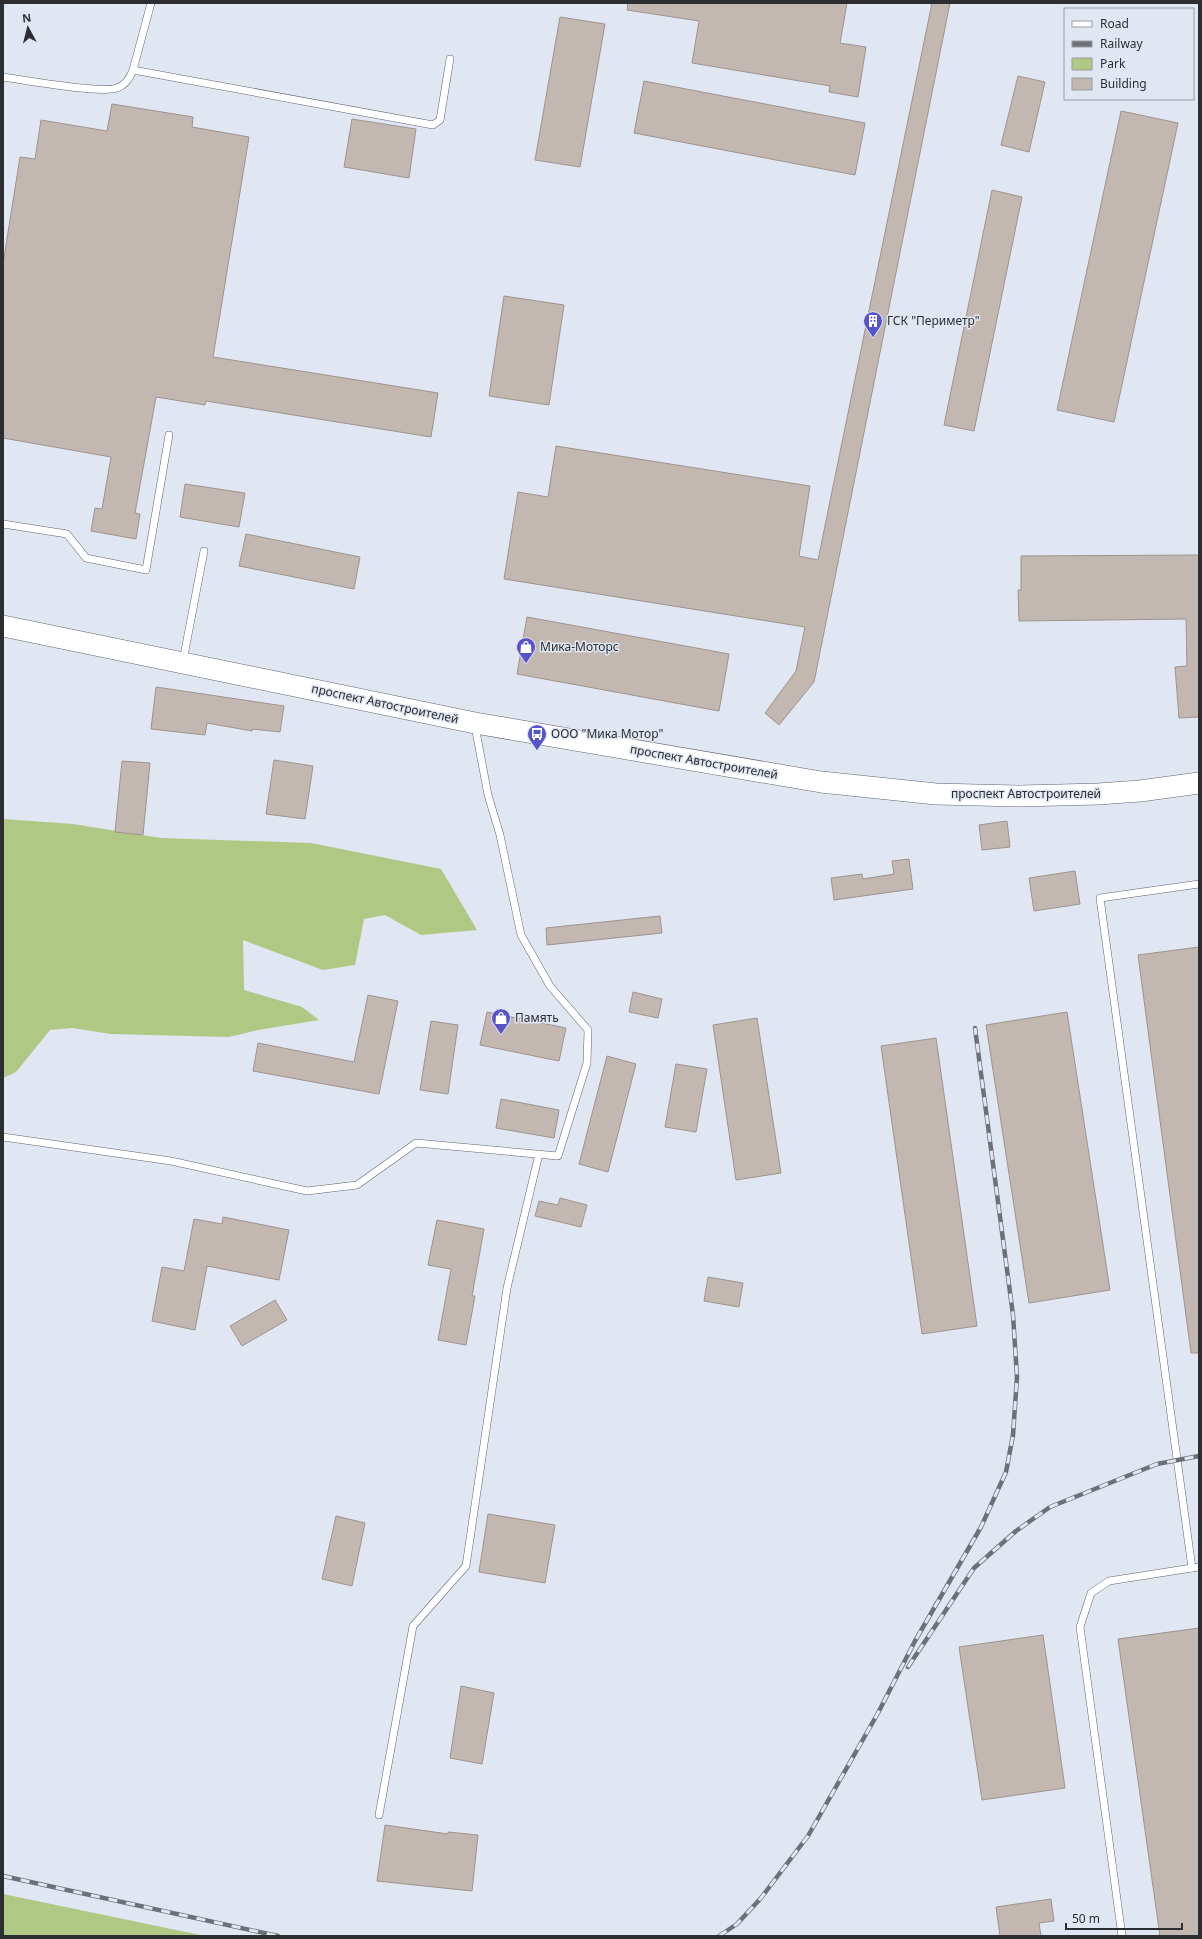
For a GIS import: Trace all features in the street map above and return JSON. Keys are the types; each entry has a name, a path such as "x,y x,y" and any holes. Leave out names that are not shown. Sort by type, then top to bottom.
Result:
{"main road":[{"name":"проспект Автостроителей","path":"3,626 475,723 821,782 936,794 1098,794 1140,791 1199,783"}],"lane":[{"path":"3,77 100,89 118,88 129,80 134,70 150,3"},
{"path":"134,70 433,125 440,120 450,59"},
{"path":"3,524 67,534 86,558 146,570 169,435"},
{"path":"182,663 204,552"},
{"path":"3,1138 171,1161 307,1192 357,1185 416,1143 558,1156 587,1063 588,1030 550,986 521,935 500,835 488,795 475,723"},
{"path":"1122,1936 1080,1626 1091,1593 1109,1581 1196,1568 1100,898 1199,884"},
{"path":"379,1815 413,1626 466,1566 507,1288 539,1154"}],"green space":[{"path":"3,819 73,824 161,838 311,843 441,869 477,930 421,935 385,915 364,919 355,965 323,970 243,940 244,990 302,1007 319,1020 258,1030 229,1037 111,1034 72,1028 50,1030 16,1072 3,1078"},
{"path":"3,1894 205,1936 3,1936"}],"building":[{"path":"628,3 847,3 840,43 866,47 858,97 829,92 830,86 692,63 699,21 627,10"},
{"path":"932,3 950,3 814,682 779,725 765,713 796,671 805,627 504,579 518,492 548,497 556,446 810,486 799,556 818,560"},
{"path":"560,17 605,24 580,167 535,160"},
{"path":"1018,76 1045,82 1029,152 1001,145"},
{"path":"644,81 865,123 855,175 634,133"},
{"path":"112,104 193,117 192,127 249,137 213,357 438,393 431,437 206,401 205,405 156,397 135,513 140,514 136,539 91,531 95,508 102,509 111,457 3,438 3,264 20,157 35,159 41,120 107,131"},
{"path":"1121,111 1178,123 1114,422 1057,410"},
{"path":"352,119 416,129 409,178 344,167"},
{"path":"992,190 1022,197 974,431 944,425"},
{"path":"504,296 564,305 549,405 489,396"},
{"path":"185,484 245,493 239,527 180,517"},
{"path":"246,534 360,557 354,589 239,566"},
{"path":"1199,555 1199,717 1179,718 1175,667 1187,666 1186,619 1019,621 1018,590 1021,590 1021,556"},
{"path":"527,617 729,654 719,711 517,674"},
{"path":"156,687 284,706 280,732 252,729 252,731 207,723 205,735 151,729"},
{"path":"274,760 313,766 305,819 266,814"},
{"path":"122,761 150,763 143,835 115,832"},
{"path":"1007,821 1010,847 982,850 979,825"},
{"path":"909,859 913,889 834,900 831,878 862,874 863,879 894,874 892,861"},
{"path":"1075,871 1080,904 1034,911 1029,878"},
{"path":"660,916 662,933 547,945 546,928"},
{"path":"1199,947 1199,1353 1191,1353 1138,955"},
{"path":"633,992 662,999 658,1018 629,1012"},
{"path":"368,995 398,1001 379,1094 253,1071 258,1043 354,1062"},
{"path":"487,1012 566,1028 559,1061 480,1045"},
{"path":"1067,1012 1110,1290 1029,1303 986,1025"},
{"path":"757,1018 781,1173 736,1180 713,1025"},
{"path":"431,1021 458,1025 448,1094 420,1090"},
{"path":"936,1038 977,1326 922,1334 881,1046"},
{"path":"607,1056 636,1064 608,1172 579,1164"},
{"path":"676,1064 707,1069 696,1132 665,1127"},
{"path":"501,1099 559,1110 554,1138 496,1128"},
{"path":"560,1198 587,1205 581,1227 535,1216 539,1201 558,1205"},
{"path":"223,1217 289,1230 279,1280 207,1266 195,1330 152,1321 162,1267 184,1271 194,1219 222,1224"},
{"path":"437,1220 484,1229 472,1296 475,1296 466,1345 438,1340 451,1269 428,1265"},
{"path":"708,1277 743,1283 739,1307 704,1301"},
{"path":"275,1300 287,1320 242,1346 230,1326"},
{"path":"488,1514 555,1525 545,1583 479,1572"},
{"path":"336,1516 365,1523 352,1586 322,1579"},
{"path":"1199,1628 1199,1936 1160,1936 1118,1639"},
{"path":"1043,1635 1065,1788 982,1800 959,1647"},
{"path":"461,1686 494,1693 482,1764 450,1758"},
{"path":"385,1825 448,1834 448,1832 478,1835 472,1891 377,1881"},
{"path":"1051,1899 1054,1921 1039,1923 1041,1936 1000,1936 996,1907"}],"railway":[{"path":"719,1936 737,1924 761,1898 808,1836 878,1713 915,1641 981,1527 1006,1472 1013,1435 1017,1377 1013,1315 975,1028"},
{"path":"908,1667 974,1568 1016,1531 1050,1507 1157,1464 1199,1456"},
{"path":"3,1876 278,1936"}],"place":[{"name":"ГСК \"Периметр\"","path":"873,338"},
{"name":"Мика-Моторс","path":"526,664"},
{"name":"ООО \"Мика Мотор\"","path":"537,751"},
{"name":"Память","path":"501,1035"}]}
